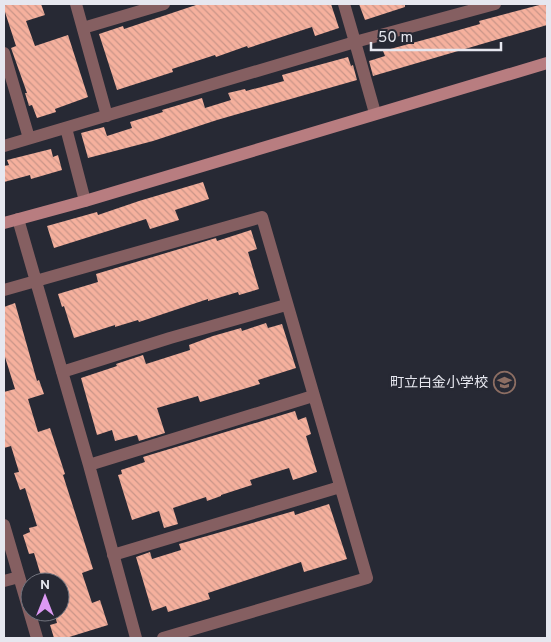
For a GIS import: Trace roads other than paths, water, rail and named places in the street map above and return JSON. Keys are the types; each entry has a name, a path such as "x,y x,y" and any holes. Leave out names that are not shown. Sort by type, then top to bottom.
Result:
{"street":[{"path":"76,4 108,116"},
{"path":"83,28 164,4"},
{"path":"344,4 375,113"},
{"path":"4,146 355,42 495,4"},
{"path":"4,53 29,138"},
{"path":"4,223 85,201 547,63"},
{"path":"66,128 85,201"},
{"path":"4,290 262,217 286,305 367,578 163,638"},
{"path":"18,219 136,638"},
{"path":"62,372 286,305"},
{"path":"88,465 313,396"},
{"path":"113,555 340,487"},
{"path":"4,525 37,638"},
{"path":"4,581 18,577"}],"place":[{"name":"町立白金小学校","path":"504,383"}]}
